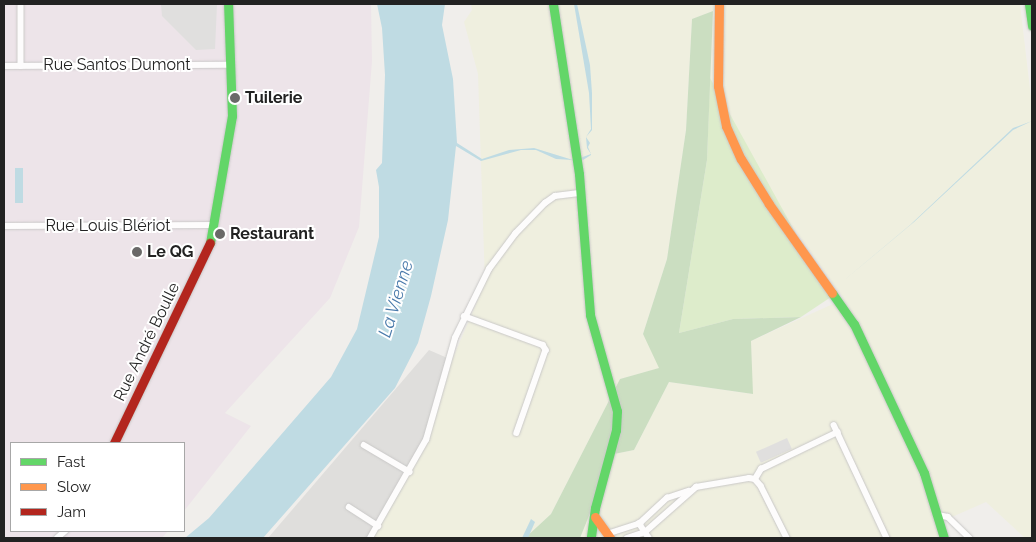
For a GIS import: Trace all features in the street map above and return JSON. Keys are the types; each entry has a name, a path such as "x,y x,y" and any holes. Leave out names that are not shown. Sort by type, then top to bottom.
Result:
{"main road":[{"name":"Rue André Boulle","path":"114,442 210,246 212,225 231,128 228,4"},
{"path":"553,4 581,193 590,315 617,411 614,441 594,513 592,537 607,534 594,513"},
{"path":"719,4 718,86 723,115 740,159 854,324 924,473 944,538"},
{"path":"1029,4 1032,26"}],"street":[{"path":"21,4 21,66"},
{"name":"Rue Santos Dumont","path":"4,66 229,65"},
{"path":"370,538 410,472 431,428 448,358 464,316 503,250 544,203 555,196 581,193"},
{"name":"Rue Louis Blériot","path":"4,226 212,225"},
{"path":"464,316 543,345 546,350 517,433"},
{"path":"834,425 887,538"},
{"path":"755,479 761,469 838,432"},
{"path":"364,445 410,472"},
{"path":"607,534 639,523 667,498 736,479 755,479"},
{"path":"755,479 787,538"},
{"path":"627,538 645,532 688,491"},
{"path":"349,506 378,526"},
{"path":"938,515 948,517 970,538"},
{"path":"639,523 648,538"}],"shaded area":[{"path":"4,4 371,4 372,61 359,227 330,298 225,413 251,426 185,510 185,442 10,442 10,532 167,532 162,538 4,538"},
{"path":"161,4 217,4 215,49 196,50 162,16"},
{"path":"429,350 452,360 429,440 369,538 268,538"},
{"path":"787,438 792,449 761,463 756,452"}],"green space":[{"path":"471,4 1020,4 1032,106 1032,538 1025,538 986,502 936,524 939,538 580,538 614,454 634,450 669,382 752,394 751,341 844,299 767,190 710,78 713,11 692,19 686,130 667,259 643,334 660,368 620,379 551,514 525,538 369,538 429,440 452,360 485,283 478,74 464,22 472,10"},
{"path":"713,11 707,160 679,333 733,319 801,317 751,341 753,394 669,382 634,450 614,454 580,538 525,538 551,514 620,379 659,368 643,334 667,259 686,130 692,19"},
{"path":"710,78 831,297 801,317 733,319 679,333 707,160"}],"water":[{"name":"La Vienne","path":"377,4 445,4 442,25 453,79 457,143 482,159 509,150 534,148 573,160 556,159 536,150 521,150 481,161 456,146 448,220 431,296 418,343 395,388 263,538 185,538 209,518 331,377 357,329 379,237 379,187 376,170 382,163 385,75 382,28"},
{"path":"574,4 577,4 590,65 592,130 586,137 591,129 589,93"},
{"path":"1032,121 1013,130 914,222 836,287 910,225 1013,128"},
{"path":"586,137 590,143 588,147 591,154 587,148"},
{"path":"591,154 583,160 580,158"},
{"path":"15,168 23,168 23,203 15,203"},
{"path":"531,519 535,522 528,538 522,538"}],"traffic: fast":[{"path":"210,243 232,116 228,4"},
{"path":"553,4 579,174 590,315 617,411 616,430 595,508 591,538"},
{"path":"1029,4 1032,26"},
{"path":"832,293 854,324 924,473 944,538"}],"traffic: slow":[{"path":"719,4 718,86 726,126 741,159 769,204 832,293"},
{"path":"595,517 610,538"}],"traffic: jam":[{"path":"114,442 210,243"}],"place":[{"name":"Tuilerie","path":"235,98"},
{"name":"Restaurant","path":"220,234"},
{"name":"Le QG","path":"137,252"}]}
